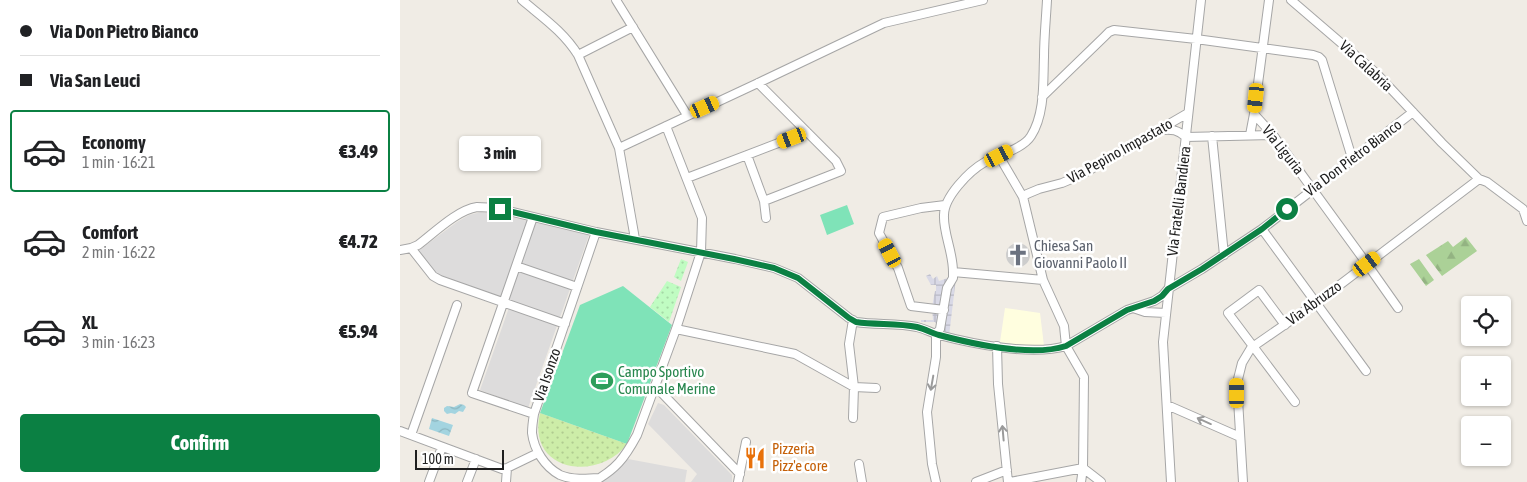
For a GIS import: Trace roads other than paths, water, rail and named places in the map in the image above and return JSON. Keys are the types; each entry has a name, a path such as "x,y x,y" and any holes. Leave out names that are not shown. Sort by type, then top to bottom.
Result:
{"street":[{"path":"522,0 562,34 571,43 578,55 618,148 635,239"},
{"path":"616,0 687,115"},
{"path":"618,148 884,23 983,0"},
{"path":"936,482 932,464 927,412 936,357 936,334 940,329 947,288 953,272 952,256 945,226 945,205 972,172 985,162 1028,140 1035,128 1042,97 1047,0"},
{"name":"Via Fratelli Bandiera","path":"1171,482 1163,342 1201,0"},
{"path":"1250,135 1269,0"},
{"name":"Via Calabria","path":"1291,0 1376,73 1478,179 1487,182 1523,209 1527,220"},
{"path":"578,55 632,28"},
{"path":"1042,97 1104,37 1114,30 1313,55 1322,60 1352,158"},
{"path":"758,83 836,161 841,171 764,201"},
{"name":"Via Don Pietro Bianco","path":"1066,346 1127,310 1154,301 1168,289 1262,229 1413,112"},
{"name":"Via Pepino Impastato","path":"1023,197 1038,189 1062,184 1081,175 1188,113"},
{"name":"Via Liguria","path":"1254,114 1273,135 1398,308"},
{"path":"400,432 502,469 538,453 545,463 559,474 574,478 601,479 619,464 637,435 656,387 701,252 702,218 666,126"},
{"path":"1160,130 1180,131 1186,137 1273,135"},
{"path":"687,178 807,132"},
{"path":"1212,136 1224,254"},
{"path":"746,155 764,201 766,218"},
{"path":"999,156 1023,197 1043,280 1064,326 1066,346 1084,377 1083,469 1081,482"},
{"name":"Via Abruzzo","path":"1253,347 1367,264 1478,179"},
{"path":"944,310 911,306 898,268 879,233 883,217 921,208 945,205"},
{"path":"400,250 411,248 465,211 486,207 500,209 596,232 701,252 785,272 798,278 853,320 868,324 919,327 959,340 996,346 1035,350 1066,346"},
{"path":"533,217 472,393 534,414"},
{"path":"1262,229 1366,371"},
{"name":"Via Isonzo","path":"538,453 532,432 534,414 596,232"},
{"path":"411,248 432,276 440,280 565,324"},
{"path":"516,266 577,287"},
{"path":"953,272 1043,280"},
{"path":"1285,324 1259,290 1228,313 1295,402"},
{"path":"411,436 457,305"},
{"path":"1133,308 1145,312 1166,313"},
{"path":"853,320 849,344 854,387 853,418"},
{"path":"676,329 795,354 854,387 876,388"},
{"path":"996,346 998,384 1009,482 1083,469 1101,482"},
{"path":"1243,482 1237,383 1242,363 1253,347"},
{"path":"656,387 739,478"},
{"path":"1167,405 1240,437"},
{"path":"739,478 746,442"},
{"path":"430,482 442,447"},
{"path":"467,482 476,459"},
{"path":"859,464 862,482"},
{"path":"506,482 507,468"},
{"path":"976,482 1007,470"}],"water":[{"path":"460,404 466,407 463,412 447,414 444,411 444,408 447,406 454,407"},
{"path":"432,418 453,425 449,436 429,429"}],"place":[{"name":"Chiesa San Giovanni Paolo II","path":"1018,255"},
{"name":"Campo Sportivo Comunale Merine","path":"602,381"},
{"name":"Pizzeria Pizz'e core","path":"755,458"}]}
